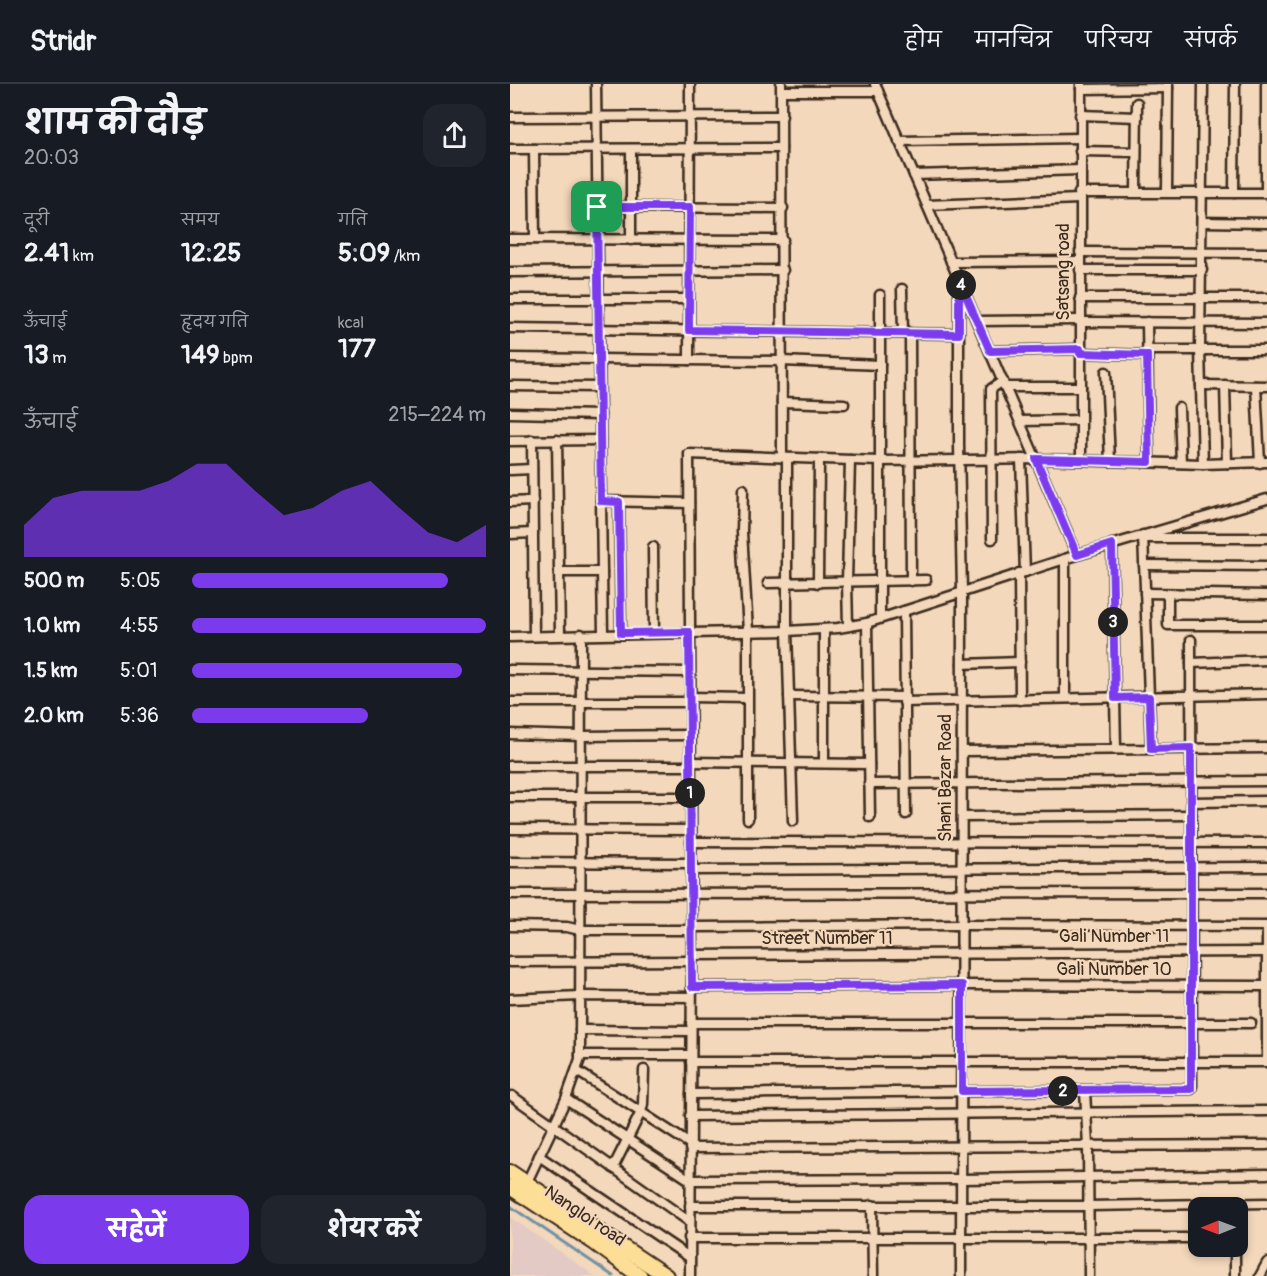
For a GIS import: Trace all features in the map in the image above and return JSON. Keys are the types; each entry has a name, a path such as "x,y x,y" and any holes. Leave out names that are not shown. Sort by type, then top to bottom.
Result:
{"main road":[{"path":"510,1172 666,1276"},
{"name":"Nangloi road","path":"510,1187 595,1243 640,1276"}],"street":[{"path":"596,84 603,634"},
{"path":"689,360 690,84"},
{"path":"1203,84 1200,349 1203,464"},
{"path":"1234,193 1235,84"},
{"path":"927,205 1136,192 1266,193 1266,84"},
{"path":"1081,86 1168,86 1167,192"},
{"name":"Satsang road","path":"1081,86 1079,196 1081,460"},
{"path":"793,821 782,402 782,88 877,87 1077,555"},
{"path":"1136,192 1137,103"},
{"path":"1080,115 1137,117"},
{"path":"510,117 782,116"},
{"path":"899,141 1080,138"},
{"path":"510,149 781,148"},
{"path":"534,149 535,239"},
{"path":"631,149 631,240"},
{"path":"1080,151 1136,152"},
{"path":"914,175 1080,170"},
{"path":"597,207 783,208"},
{"path":"1202,222 1267,223"},
{"path":"510,239 783,240"},
{"path":"951,262 1080,261 1202,253 1267,254"},
{"path":"1080,261 1202,270"},
{"path":"510,272 783,270"},
{"name":"Shani Bazar Road","path":"959,280 962,592 961,1276"},
{"path":"902,289 911,461 911,581"},
{"path":"879,295 880,618"},
{"path":"1080,298 1267,298"},
{"path":"510,299 690,299"},
{"path":"977,321 1267,323"},
{"path":"1147,322 1149,462"},
{"path":"510,328 959,334"},
{"path":"990,351 1267,350"},
{"path":"510,358 880,365"},
{"path":"1106,372 1110,461"},
{"path":"992,539 991,389 1004,384 1081,387"},
{"path":"1201,385 1267,386"},
{"path":"1226,385 1227,463"},
{"path":"510,386 599,387"},
{"path":"690,1276 692,929 689,454 879,461 1036,459 1203,464 1263,463 1256,386"},
{"path":"782,402 844,404"},
{"path":"1179,408 1181,463"},
{"path":"510,413 600,415"},
{"path":"1020,421 1081,420"},
{"path":"532,440 534,636"},
{"path":"558,440 560,635"},
{"path":"510,441 600,440"},
{"path":"818,583 819,459"},
{"path":"1020,699 1021,459"},
{"path":"848,626 850,460"},
{"path":"510,470 532,469"},
{"path":"743,489 742,532 748,631 748,819"},
{"path":"510,637 787,631 867,623 1065,558 1267,499"},
{"path":"510,502 533,501"},
{"path":"601,501 689,502"},
{"path":"619,502 621,633"},
{"path":"510,534 533,533"},
{"path":"1143,536 1267,538"},
{"path":"1143,536 1151,749"},
{"path":"1112,544 1116,749"},
{"path":"653,547 654,633"},
{"path":"1065,558 1065,698"},
{"path":"1144,565 1267,566"},
{"path":"560,572 602,572"},
{"path":"768,583 926,580"},
{"path":"1145,593 1267,595"},
{"path":"1168,594 1168,625 1267,625"},
{"path":"904,611 906,814"},
{"path":"867,623 870,817"},
{"path":"824,629 824,763"},
{"path":"526,1184 566,1099 577,1071 580,1055 581,634"},
{"path":"691,1094 1188,1090 1192,1086 1191,640"},
{"path":"1191,663 1267,660"},
{"path":"962,663 1020,663"},
{"path":"510,670 689,672"},
{"path":"789,696 868,696 962,701 1267,694"},
{"path":"510,702 581,704 747,698"},
{"path":"510,734 690,735"},
{"path":"962,751 1267,748"},
{"path":"510,766 869,764"},
{"path":"869,784 1267,781"},
{"path":"510,797 690,797"},
{"path":"1192,802 1267,801"},
{"path":"962,817 1192,815"},
{"path":"510,829 691,830"},
{"path":"691,843 1267,843"},
{"path":"510,862 962,868 1267,867"},
{"path":"510,894 1267,893"},
{"path":"510,926 567,927 580,930 962,925 1192,925 1267,928 1267,1062 962,1061 580,1055"},
{"name":"Gali Number 11","path":"962,954 1266,952"},
{"name":"Street Number 11","path":"510,962 962,954"},
{"name":"Gali Number 10","path":"692,987 1266,986"},
{"path":"510,999 580,996 691,997"},
{"path":"580,1030 962,1023 1251,1023"},
{"path":"613,1168 641,1112 644,1070"},
{"path":"577,1071 690,1146 1267,1145"},
{"path":"1085,1091 1088,1146 1089,1276"},
{"path":"512,1096 690,1222"},
{"path":"566,1099 690,1180 1088,1178 1267,1174"},
{"path":"690,1116 1267,1111"},
{"path":"539,1156 689,1257"},
{"path":"690,1206 1089,1206 1267,1203"},
{"path":"872,1205 873,1276"},
{"path":"689,1238 1188,1238"},
{"path":"1235,1257 1235,1276"},
{"path":"1260,1276 1267,1263"}],"shaded area":[{"path":"510,1217 595,1276 510,1276"}],"waterway":[{"path":"510,1206 613,1276"}],"route":[{"path":"597,207 690,207 689,330 959,334 959,280 990,351 1080,349 1080,353 1147,355 1149,462 1036,459 1077,555 1112,544 1115,698 1149,697 1151,749 1191,748 1191,1089 962,1091 962,985 692,987 689,632 621,633 619,502 601,501 597,207"}]}
